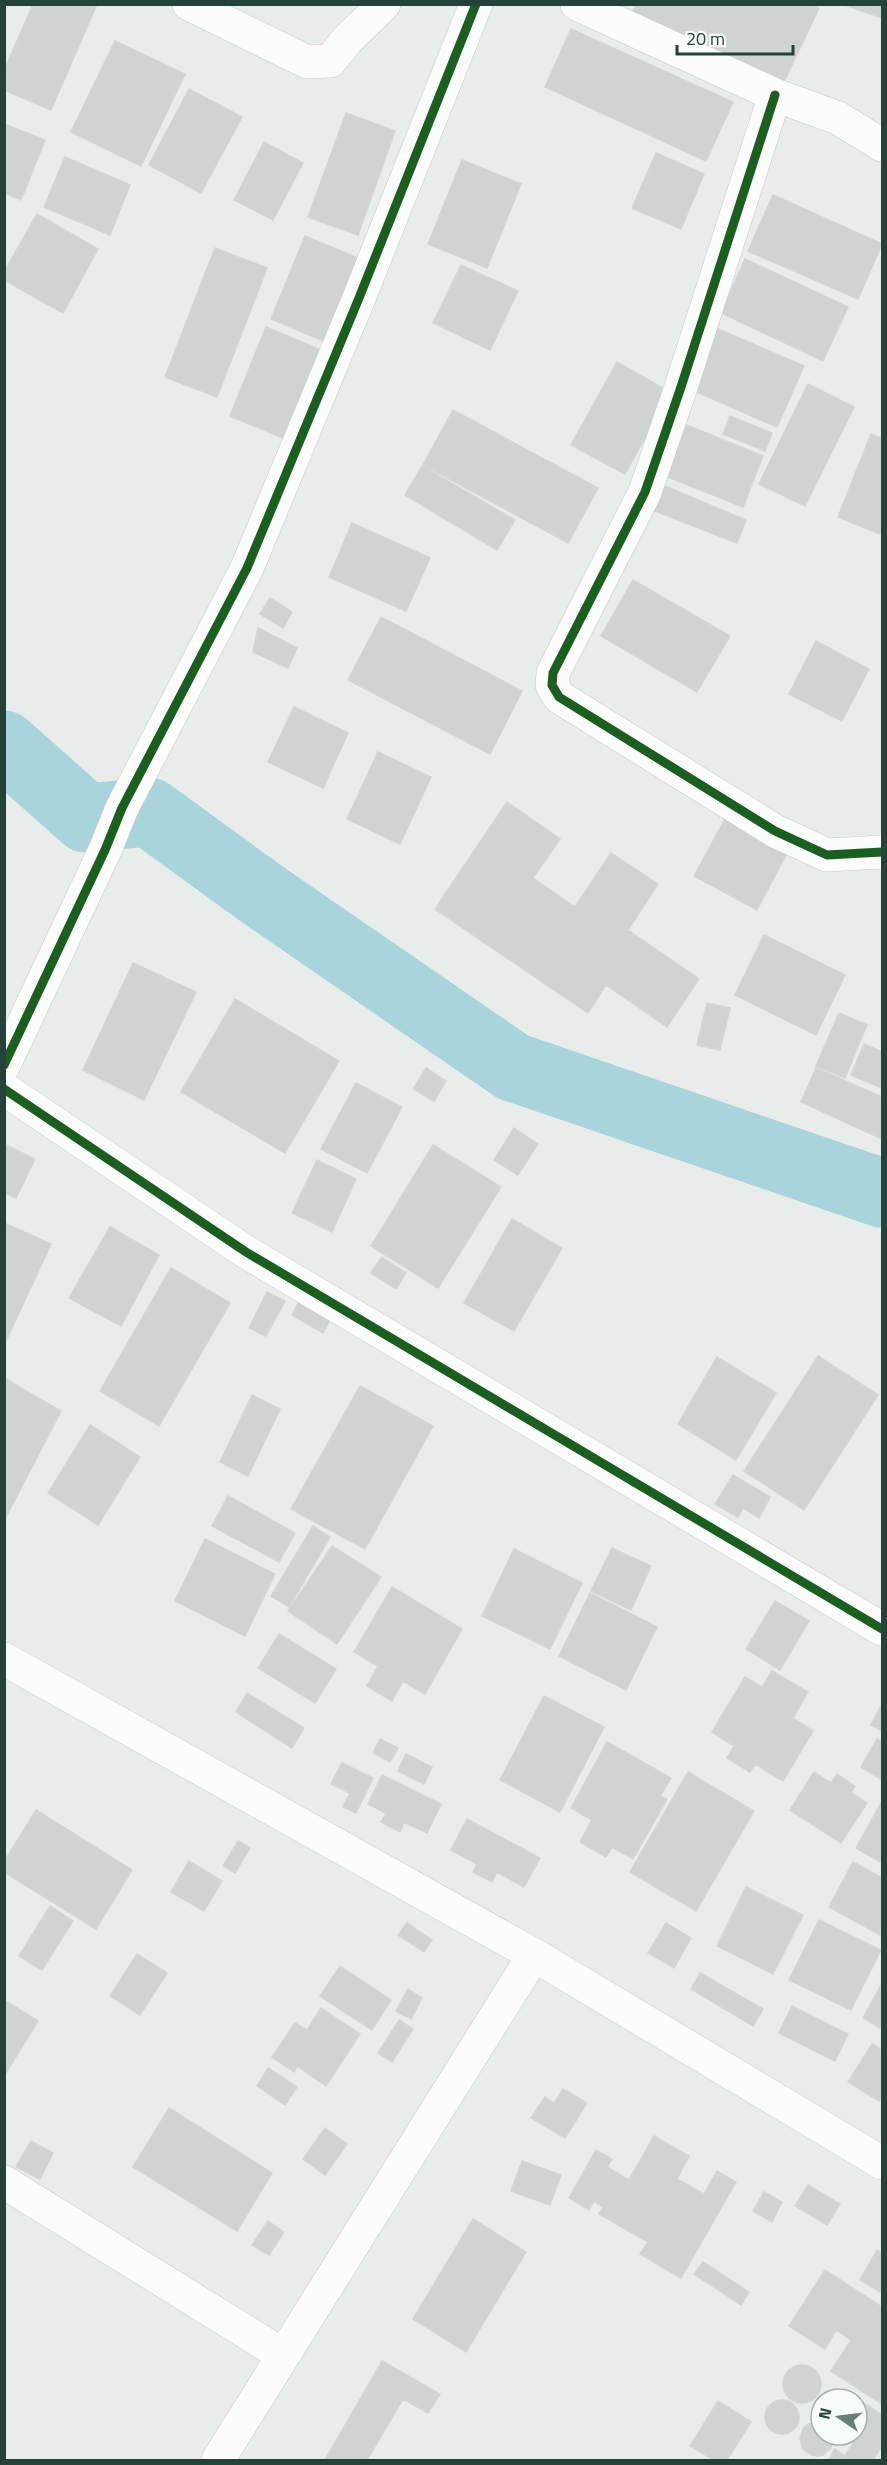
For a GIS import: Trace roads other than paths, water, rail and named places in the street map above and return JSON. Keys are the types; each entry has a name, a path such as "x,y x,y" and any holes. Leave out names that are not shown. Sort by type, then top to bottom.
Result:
{"street":[{"path":"189,4 308,63 330,61 348,39 384,4"},
{"path":"577,4 775,95 838,118 882,145"},
{"path":"4,1065 105,850 122,808 247,568 359,298 475,5"},
{"path":"775,95 645,492 553,673 552,685 559,697 775,831 827,855 882,852"},
{"path":"4,1089 246,1252 882,1629"},
{"path":"4,1659 534,1955 882,2163"},
{"path":"218,2460 534,1955"},
{"path":"4,2182 283,2355"}],"waterway":[{"path":"4,745 86,818 149,812 266,897 513,1067 882,1193"}]}
